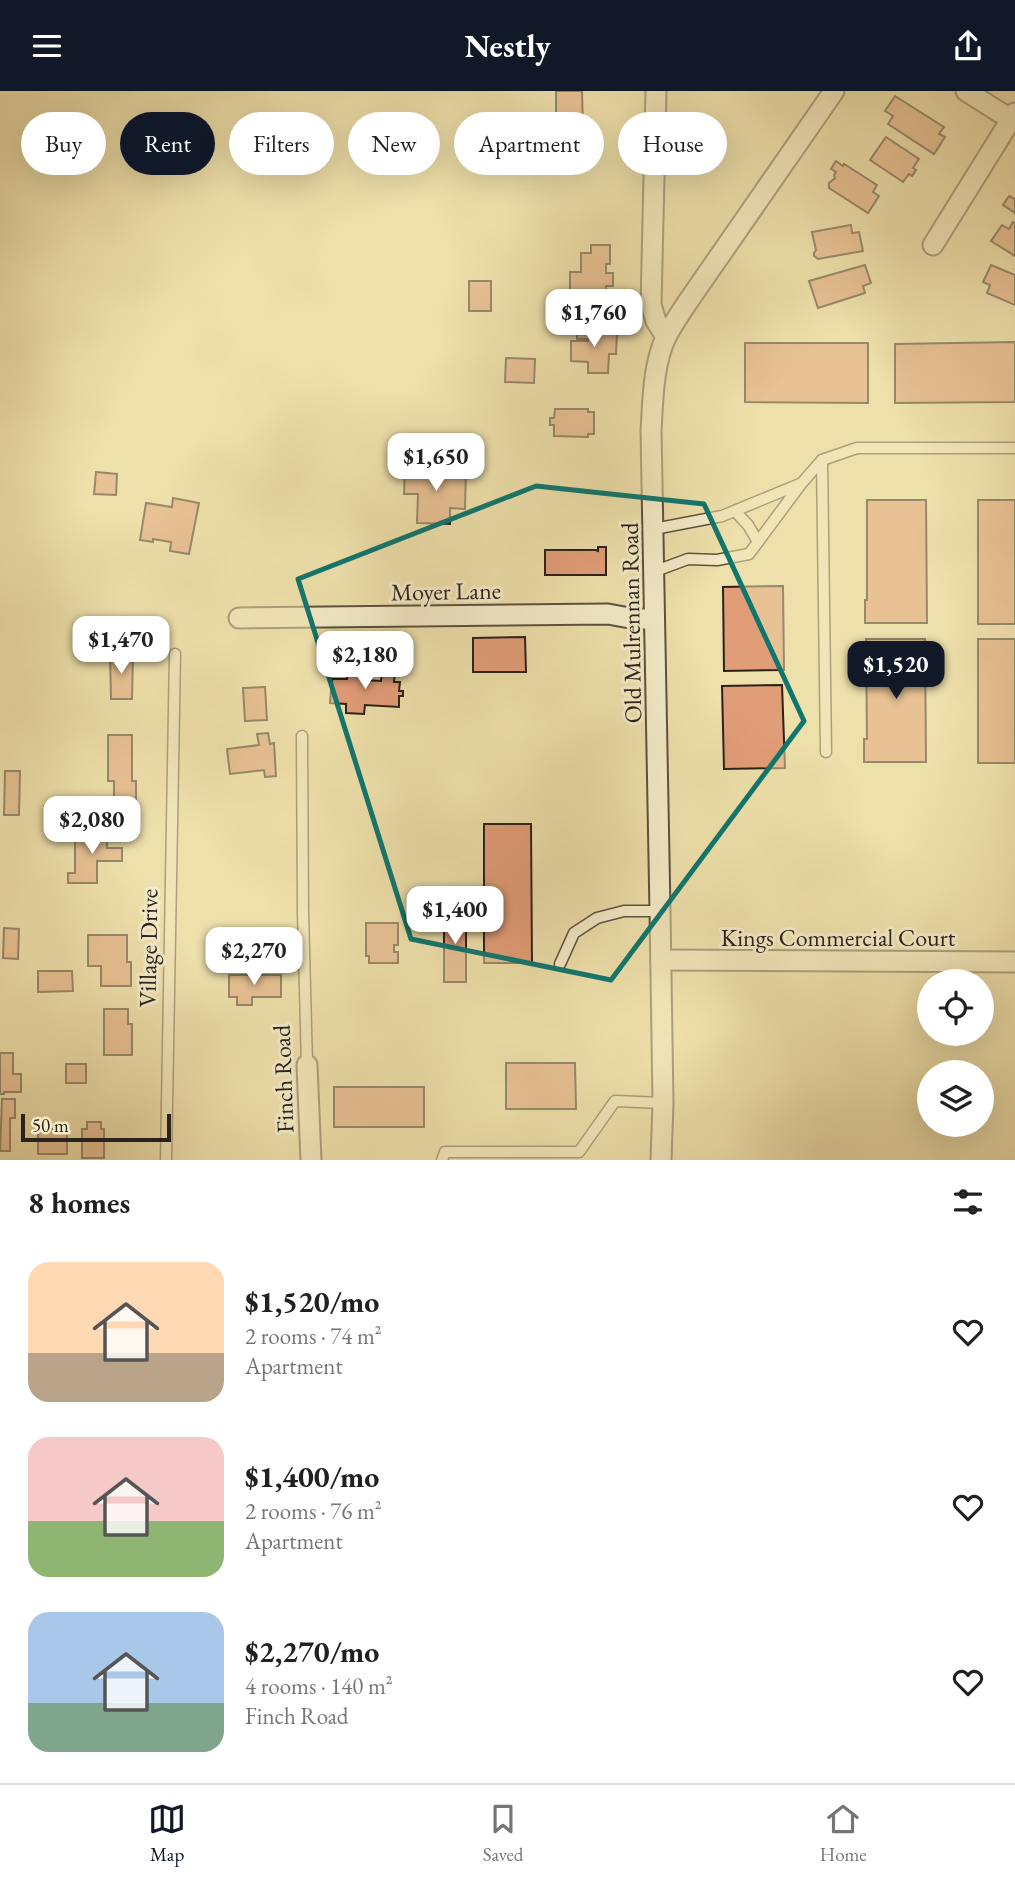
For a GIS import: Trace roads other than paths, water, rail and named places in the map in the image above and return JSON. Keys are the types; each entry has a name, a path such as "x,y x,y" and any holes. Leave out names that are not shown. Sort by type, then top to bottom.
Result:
{"street":[{"path":"656,91 651,305 656,321 666,337"},
{"name":"Old Mulrennan Road","path":"661,1160 663,1103 651,430 658,362 666,337 687,303 834,91"},
{"path":"933,245 1014,118 966,91"},
{"name":"Moyer Lane","path":"239,618 608,614 654,619"},
{"name":"Kings Commercial Court","path":"661,960 1015,962"},
{"name":"Finch Road","path":"307,1065 310,1160"}],"lane":[{"path":"653,572 688,559 717,560 749,554 800,484 822,460 857,449 1015,448"},
{"path":"822,460 827,752"},
{"path":"654,529 722,516 800,484"},
{"path":"735,511 758,542"},
{"name":"Village Drive","path":"166,1160 175,654"},
{"name":"Finch Road","path":"302,736 307,1065"},
{"path":"559,964 574,933 597,918 624,911 660,911"},
{"path":"442,1160 445,1152 579,1151 615,1101 663,1103"}]}
